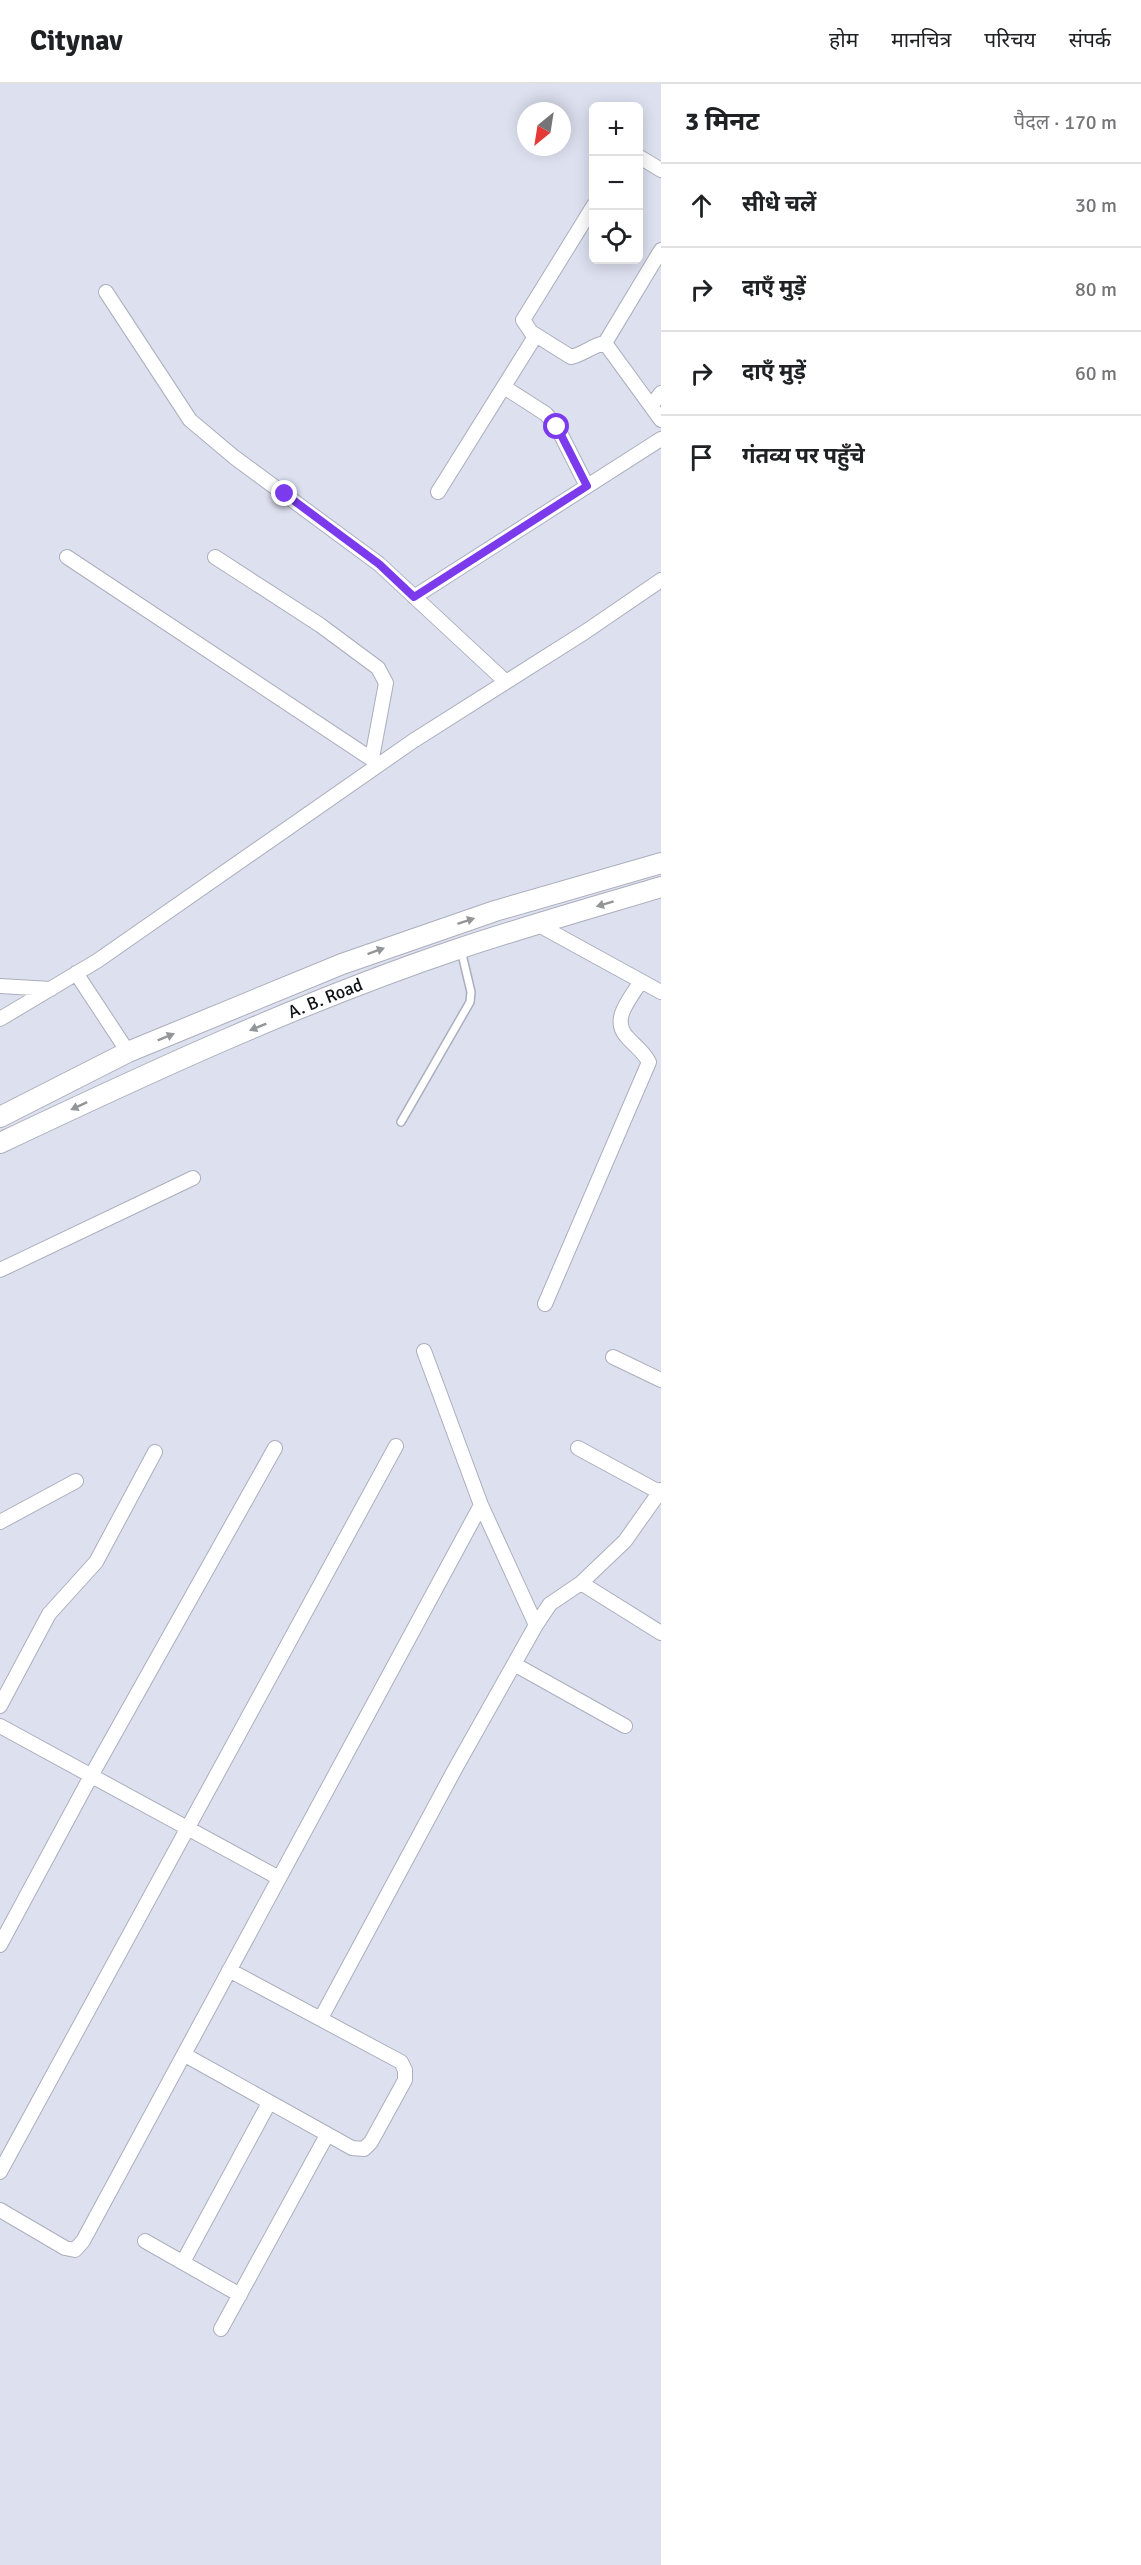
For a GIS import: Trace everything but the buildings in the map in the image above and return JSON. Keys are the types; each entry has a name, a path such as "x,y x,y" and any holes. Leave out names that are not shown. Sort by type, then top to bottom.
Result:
{"main road":[{"name":"A. B. Road","path":"0,1118 128,1052 342,964 410,939 661,863"},
{"name":"A. B. Road","path":"0,1143 153,1071 350,989 461,948 661,887"}],"street":[{"path":"643,159 661,170"},
{"path":"591,210 526,313 524,320 526,327 536,335 571,357 584,354 598,344 605,343"},
{"path":"605,343 661,250"},
{"path":"105,292 190,420 234,457 379,564 505,681"},
{"path":"438,492 536,335"},
{"path":"605,343 661,420"},
{"path":"504,387 546,414 557,427 587,486"},
{"path":"651,406 661,393"},
{"path":"414,597 661,440"},
{"path":"67,557 375,761"},
{"path":"215,557 320,625 378,668 386,683 375,761"},
{"path":"0,1019 76,974 375,761 412,741 585,632 661,580"},
{"path":"537,924 661,992"},
{"path":"76,974 128,1052"},
{"path":"545,1304 649,1062 644,1052 625,1035 619,1024 621,1014 641,981"},
{"path":"0,986 51,989"},
{"path":"0,1270 193,1178"},
{"path":"424,1351 481,1505 536,1625"},
{"path":"614,1357 661,1380"},
{"path":"0,2172 396,1446"},
{"path":"0,1945 91,1776 275,1448"},
{"path":"321,2019 455,1769 536,1625 550,1604 581,1583 625,1541 660,1492 578,1448"},
{"path":"0,1706 49,1614 96,1562 155,1452"},
{"path":"0,1522 76,1481"},
{"path":"0,2210 65,2248 75,2250 83,2241 481,1505"},
{"path":"581,1583 661,1634"},
{"path":"514,1664 625,1726"},
{"path":"0,1726 279,1878"},
{"path":"185,2055 352,2148 364,2149 371,2142 405,2080 405,2070 401,2062 229,1970"},
{"path":"183,2262 269,2103"},
{"path":"221,2329 327,2135"},
{"path":"145,2241 240,2295"}],"lane":[{"path":"401,1122 470,1002 471,992 461,948"}],"route":[{"path":"285,494 379,564 414,597 587,486 557,427"}]}
